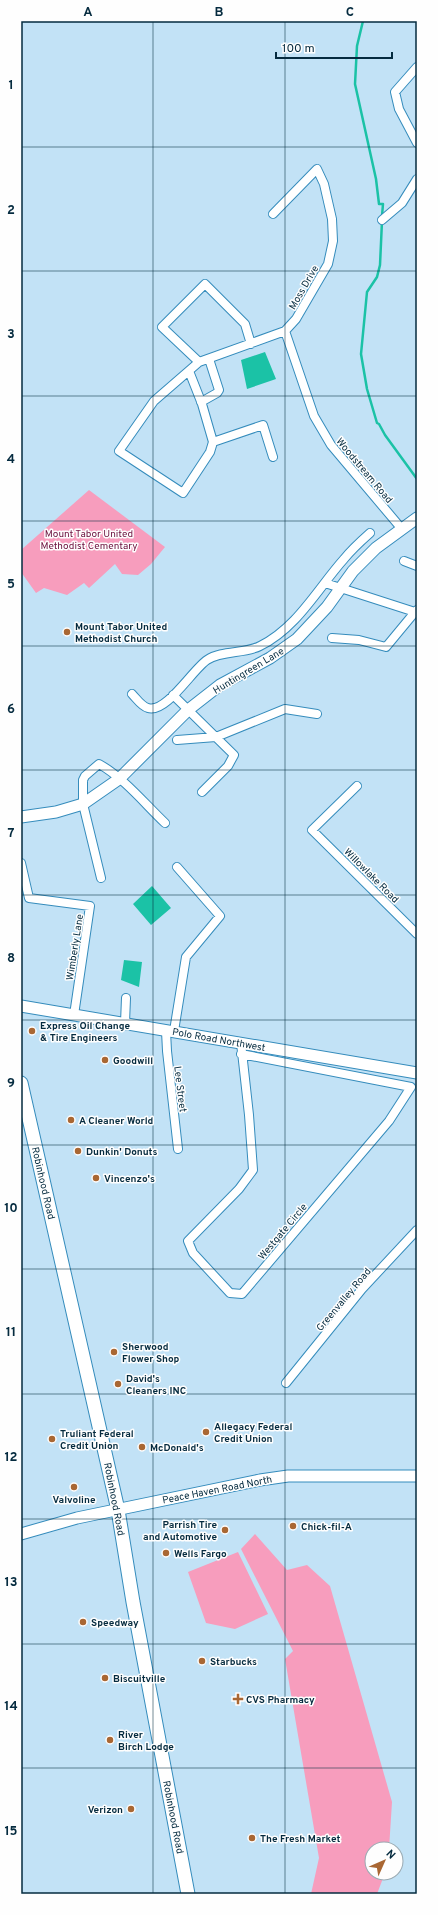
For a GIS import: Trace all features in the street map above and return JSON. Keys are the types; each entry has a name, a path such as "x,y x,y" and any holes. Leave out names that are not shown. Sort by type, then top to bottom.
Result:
{"main road":[{"name":"Robinhood Road","path":"21,1083 118,1510 133,1602 188,1894"}],"street":[{"path":"417,66 394,92 399,109 417,143"},
{"name":"Moss Drive","path":"273,214 317,169 324,184 332,219 333,241 328,264 296,319 285,331"},
{"path":"382,220 402,203 417,179"},
{"path":"199,362 162,327 205,284 246,324 251,344"},
{"path":"189,371 201,402 213,442 210,452 183,494 119,451 154,401 199,362 285,331"},
{"name":"Woodstream Road","path":"285,331 314,416 320,428 331,445 401,528"},
{"path":"201,402 217,394 219,390 209,359"},
{"path":"213,442 263,425 272,457"},
{"name":"Huntingreen Lane","path":"21,818 56,812 83,804 119,779 188,710 220,685 270,658 297,639 322,612 340,587 376,548 401,528 417,518"},
{"path":"132,694 142,705 155,709 161,706 173,695 208,660 260,647 274,637 303,610 344,558 370,533"},
{"path":"404,561 417,566"},
{"path":"325,583 416,611 386,647 359,640 332,638"},
{"path":"173,695 234,755 228,766 202,792"},
{"path":"177,740 216,737 285,709 317,714"},
{"path":"100,878 83,804 82,780 99,764 119,779 165,823"},
{"name":"Willowlake Road","path":"357,786 312,830 417,934"},
{"name":"Wimberly Lane","path":"21,863 29,898 90,906 74,1015"},
{"name":"Lee Street","path":"177,867 220,916 186,957 170,1031 167,1051 178,1149"},
{"path":"125,1023 126,998"},
{"name":"Polo Road Northwest","path":"21,1006 170,1031 241,1048 415,1073"},
{"path":"241,1048 411,1087 415,1073"},
{"name":"Westgate Circle","path":"241,1048 249,1115 253,1170 238,1189 188,1241 193,1252 230,1293 242,1294 389,1120 411,1087"},
{"name":"Greenvalley Road","path":"286,1383 362,1289 417,1230"},
{"name":"Peace Haven Road North","path":"21,1534 77,1518 240,1483 288,1476 417,1476"}],"green space":[{"name":"Mount Tabor United Methodist Cementary","path":"89,490 165,547 151,564 138,575 122,574 115,564 89,588 84,583 67,595 44,588 36,593 21,572 21,550"},
{"path":"255,1534 287,1570 307,1565 330,1586 392,1802 390,1841 364,1841 364,1881 382,1881 377,1894 311,1894 319,1858 285,1659 293,1651 241,1549"},
{"path":"238,1552 268,1614 235,1629 206,1623 188,1572"}],"shaded area":[{"path":"265,352 276,379 247,389 241,360"},
{"path":"152,886 171,908 151,925 133,904"},
{"path":"124,960 142,962 139,987 121,980"}],"waterway":[{"path":"363,21 357,46 355,84 376,179 379,204 383,204 382,216"},
{"path":"382,221 380,265 377,277 367,292 361,354 367,389 377,423 417,479"}],"place":[{"name":"Mount Tabor United Methodist Church","path":"67,632"},
{"name":"Express Oil Change & Tire Engineers","path":"32,1031"},
{"name":"Goodwill","path":"105,1060"},
{"name":"A Cleaner World","path":"71,1120"},
{"name":"Dunkin' Donuts","path":"78,1151"},
{"name":"Vincenzo's","path":"96,1178"},
{"name":"Sherwood Flower Shop","path":"114,1352"},
{"name":"David's Cleaners INC","path":"118,1384"},
{"name":"Allegacy Federal Credit Union","path":"206,1432"},
{"name":"Truliant Federal Credit Union","path":"52,1439"},
{"name":"McDonald's","path":"142,1447"},
{"name":"Valvoline","path":"74,1487"},
{"name":"Chick-fil-A","path":"293,1526"},
{"name":"Parrish Tire and Automotive","path":"225,1530"},
{"name":"Wells Fargo","path":"166,1553"},
{"name":"Speedway","path":"83,1622"},
{"name":"Starbucks","path":"202,1661"},
{"name":"Biscuitville","path":"105,1678"},
{"name":"CVS Pharmacy","path":"238,1699"},
{"name":"River Birch Lodge","path":"110,1740"},
{"name":"Verizon","path":"131,1809"},
{"name":"The Fresh Market","path":"252,1838"}]}
